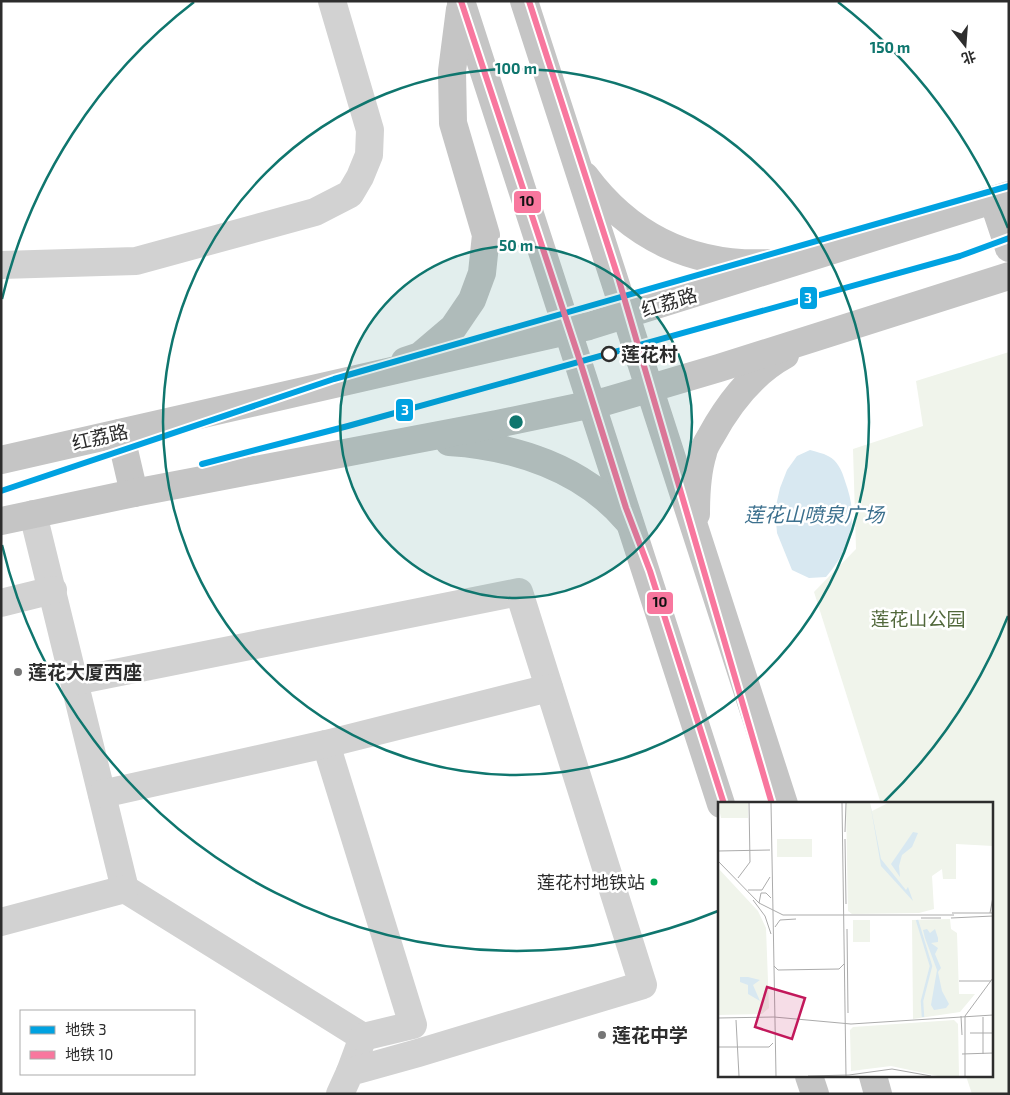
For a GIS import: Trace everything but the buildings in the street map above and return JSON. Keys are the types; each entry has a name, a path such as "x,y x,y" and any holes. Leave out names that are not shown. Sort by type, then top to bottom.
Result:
{"main road":[{"path":"524,1 783,802"},
{"path":"461,2 720,802"},
{"path":"346,382 420,356 453,328 472,300 482,273 486,235 453,123 452,71 461,2"},
{"path":"578,165 596,189 628,220 661,242 683,252 710,259 746,263 784,262 819,255"},
{"path":"1001,198 1009,248"},
{"name":"红荔路","path":"1,460 568,332 626,316 1001,198"},
{"path":"1,521 134,493 497,424 591,404 650,389 1009,276"},
{"path":"697,535 696,495 703,452 718,424 741,389 770,363 817,337"},
{"path":"120,433 134,493"},
{"path":"380,445 465,443 506,449 523,454 560,469 580,480 615,507 630,523"},
{"path":"810,1078 815,1094"},
{"path":"874,1078 878,1094"}],"street":[{"path":"1,266 136,261 315,212 350,194 360,177 369,155 370,130 332,1"},
{"path":"33,514 125,889 364,1037 413,1025 326,744"},
{"path":"1,603 53,590"},
{"path":"74,681 519,592 643,985 418,1053 345,1083"},
{"path":"102,794 326,744 549,688"},
{"path":"1,922 125,889"},
{"path":"345,1083 364,1037"}],"green space":[{"name":"莲花山公园","path":"1009,352 1009,1094 972,1094 967,1078 992,1078 992,802 880,802 814,592 856,549 853,449 923,426 916,381"}],"water":[{"name":"莲花山喷泉广场","path":"810,450 826,455 837,463 844,477 849,495 852,520 851,532 847,543 835,566 826,577 809,578 792,570 777,533 775,510 780,488 787,470 797,456"}],"metro line":[{"name":"10","path":"461,1 578,355 626,508 650,571 723,802"},
{"name":"10","path":"529,1 618,277 771,802"},
{"name":"3","path":"1,491 334,379 1009,186"},
{"name":"3","path":"202,464 348,426 960,256 1009,238"}],"place":[{"name":"莲花村","path":"609,354"},
{"name":"莲花大厦西座","path":"18,672"},
{"name":"莲花村地铁站","path":"654,882"},
{"name":"莲花中学","path":"602,1035"}]}
